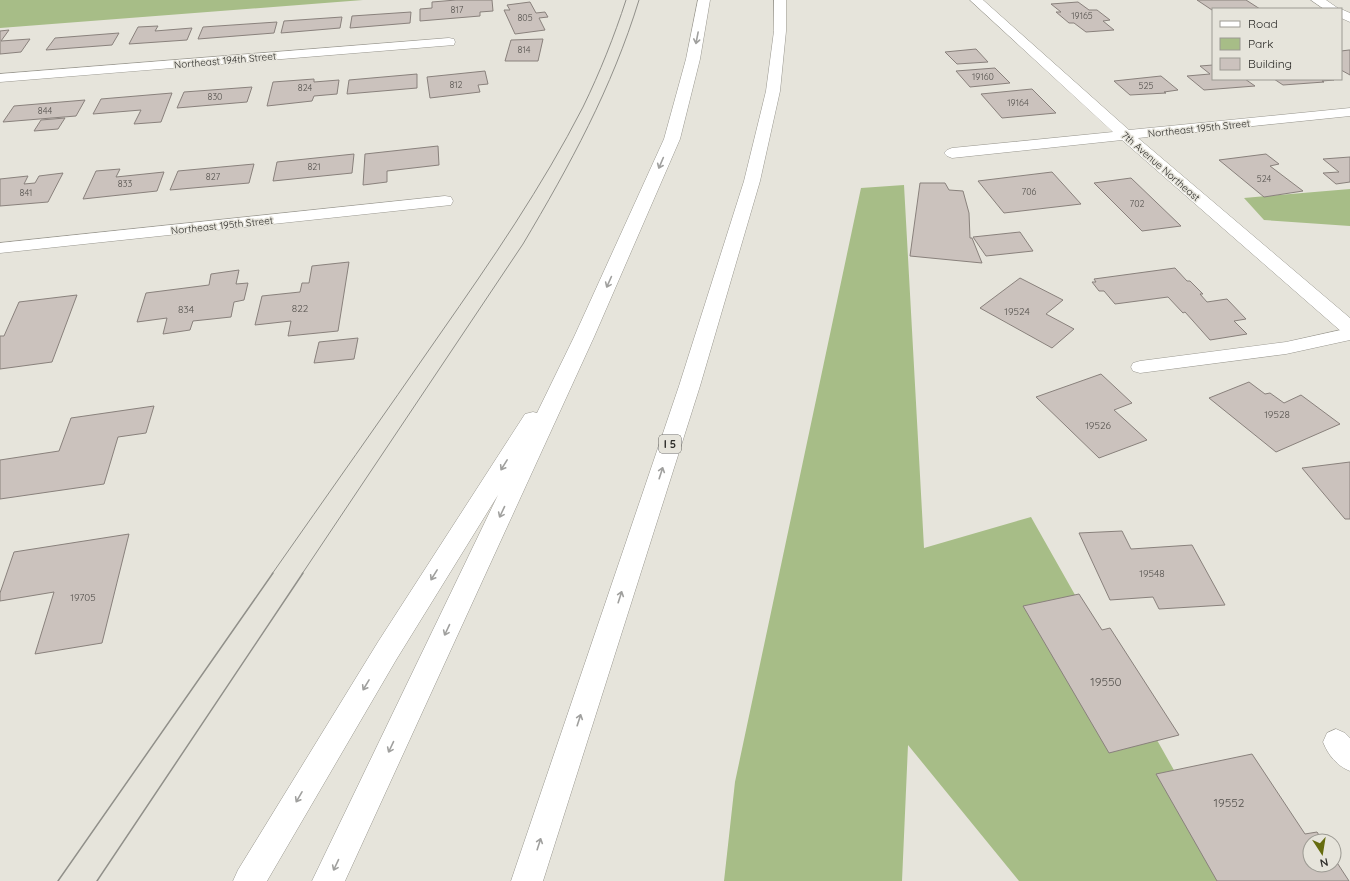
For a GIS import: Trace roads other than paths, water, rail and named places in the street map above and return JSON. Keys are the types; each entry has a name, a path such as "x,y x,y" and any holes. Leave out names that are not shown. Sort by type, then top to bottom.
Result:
{"main road":[{"path":"328,881 584,337 672,139 693,59 704,0"},
{"name":"I 5","path":"527,881 701,352 754,175 768,118 777,67 781,18 780,0"},
{"name":"7th Avenue Northeast","path":"976,0 1125,135 1350,328"},
{"path":"1317,0 1331,8"},
{"name":"Northeast 194th Street","path":"0,78 449,42"},
{"name":"Northeast 195th Street","path":"952,153 1350,112"},
{"name":"Northeast 195th Street","path":"0,248 445,201"},
{"path":"249,881 387,651 584,337"}],"lane":[{"path":"1140,366 1286,348 1350,334"}],"tram line":[{"path":"272,574 459,307 497,251 551,166 583,107 595,81 617,27 626,0"},
{"path":"302,574 523,244 557,185 603,95 628,33 639,0"},
{"path":"58,881 273,573"},
{"path":"97,881 303,573"}]}
